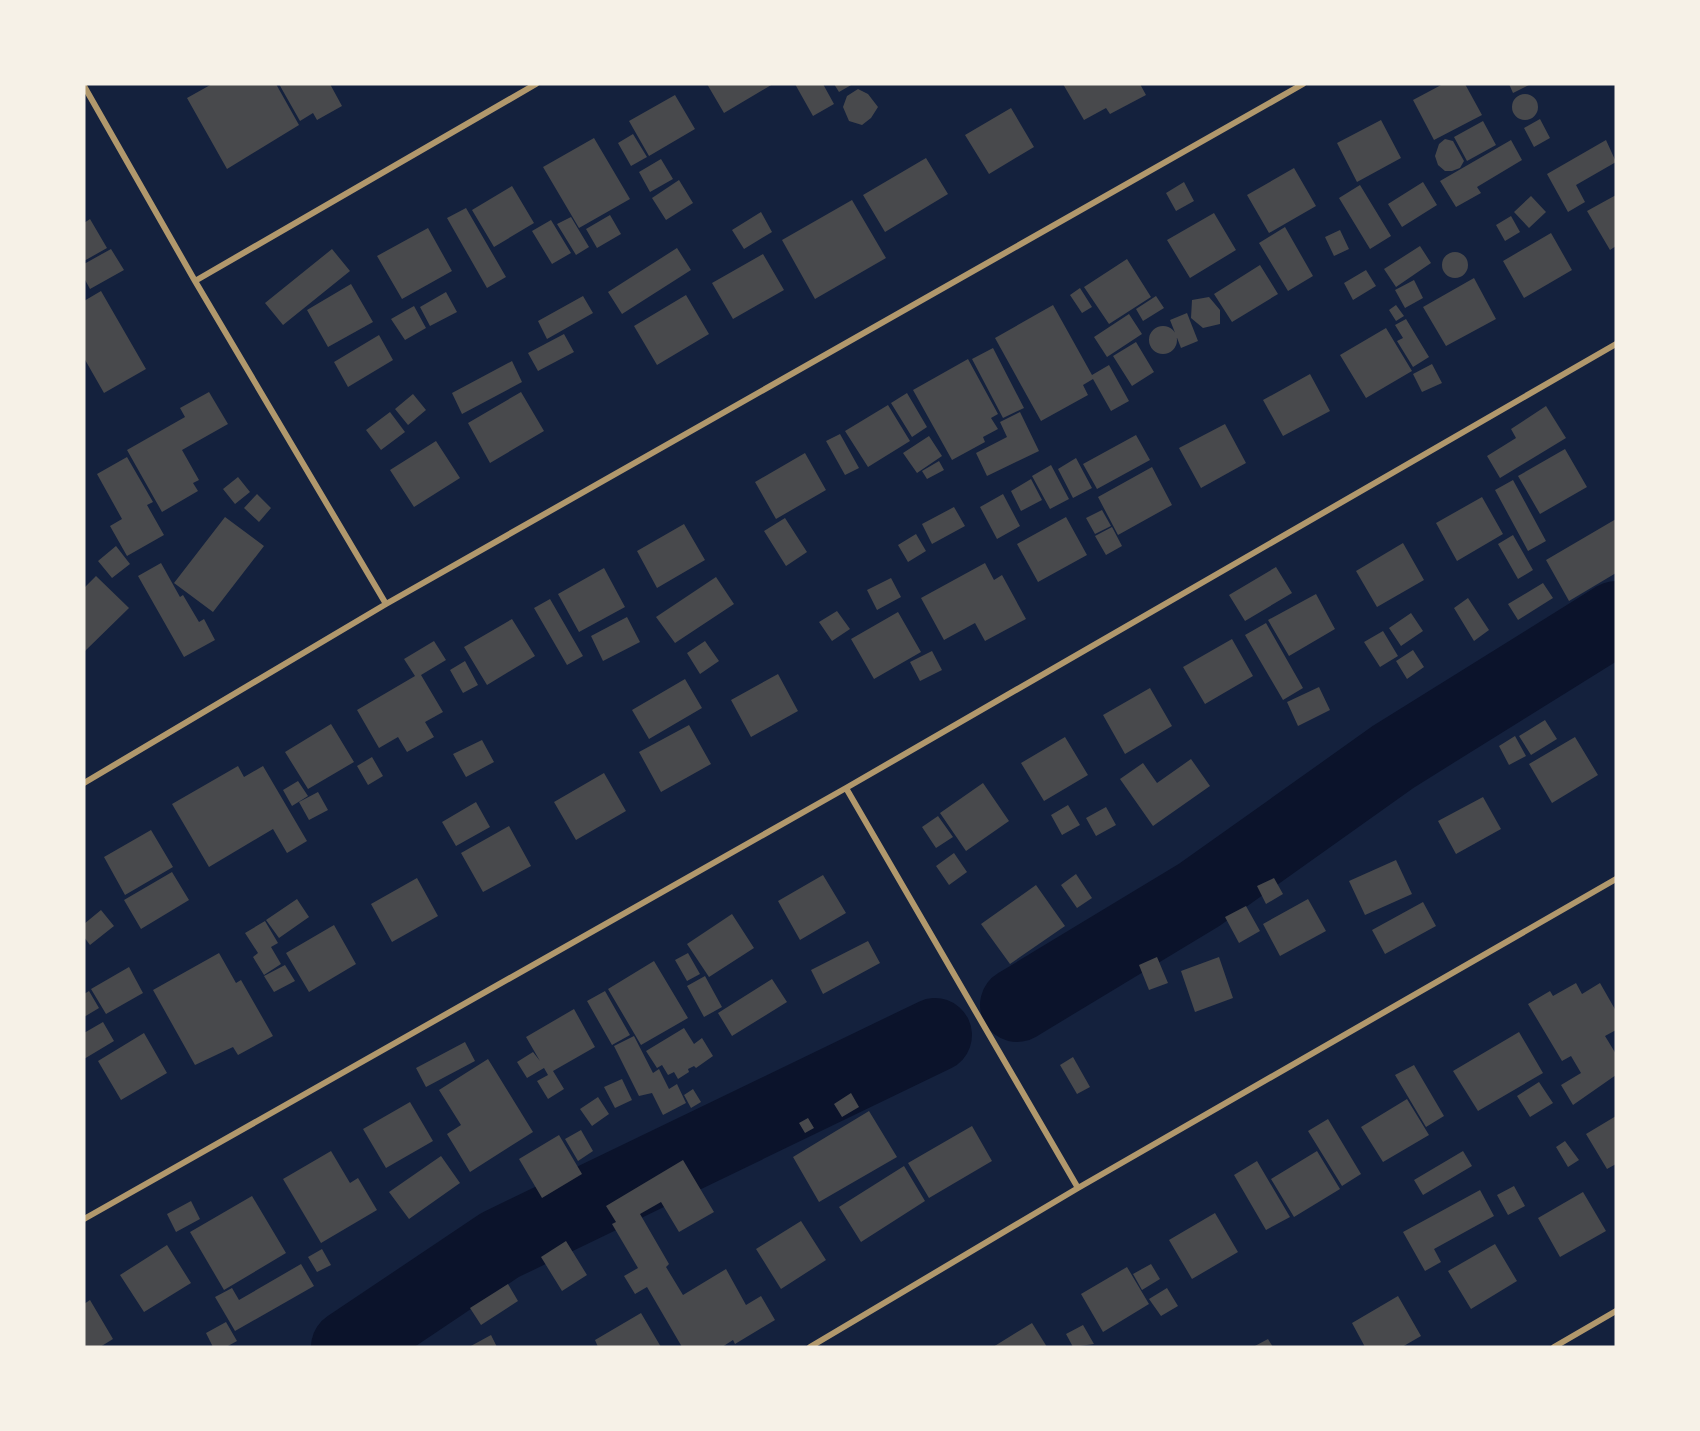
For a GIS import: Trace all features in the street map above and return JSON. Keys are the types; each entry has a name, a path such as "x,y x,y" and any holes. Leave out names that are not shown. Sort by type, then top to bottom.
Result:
{"street":[{"path":"195,281 536,84"},
{"path":"84,783 386,604 1303,84"},
{"path":"84,86 195,281 386,604"},
{"path":"84,1219 846,788 1616,344"},
{"path":"846,788 1078,1188"},
{"path":"810,1347 1078,1188 1616,879"},
{"path":"1554,1347 1616,1311"}],"building":[{"path":"212,84 276,84 299,125 227,169 187,98"},
{"path":"279,84 330,84 342,106 317,120 313,113 300,121"},
{"path":"707,84 773,84 724,113"},
{"path":"795,84 823,84 834,104 813,116"},
{"path":"834,84 853,84 839,92"},
{"path":"1063,84 1140,84 1146,95 1110,114 1106,108 1084,120"},
{"path":"1443,84 1465,84 1482,115 1434,140 1413,100"},
{"path":"1509,84 1531,84 1513,93"},
{"path":"858,89 868,94 878,107 871,118 862,125 849,121 843,107 847,96"},
{"path":"1525,94 1534,98 1538,107 1534,116 1525,120 1516,116 1512,107 1516,98"},
{"path":"675,95 695,129 649,156 629,121"},
{"path":"1011,108 1034,147 989,174 965,135"},
{"path":"1540,119 1550,138 1534,147 1524,128"},
{"path":"1381,120 1401,158 1357,182 1337,143"},
{"path":"1483,121 1496,145 1467,161 1454,137"},
{"path":"633,134 647,157 631,166 618,143"},
{"path":"594,138 630,199 579,228 543,167"},
{"path":"1445,139 1453,141 1464,161 1460,168 1452,171 1445,171 1438,165 1435,156 1439,144"},
{"path":"1511,140 1522,160 1477,187 1481,193 1456,207 1440,181"},
{"path":"1606,140 1616,162 1576,185 1585,202 1568,212 1547,174"},
{"path":"926,158 948,194 885,232 863,195"},
{"path":"661,159 673,179 650,192 639,172"},
{"path":"1294,168 1316,206 1269,233 1247,195"},
{"path":"679,180 693,203 666,220 652,198"},
{"path":"1184,182 1194,201 1176,211 1166,193"},
{"path":"1423,182 1437,205 1402,227 1388,204"},
{"path":"1360,185 1391,236 1370,249 1339,198"},
{"path":"512,186 534,223 494,247 472,210"},
{"path":"1616,195 1616,246 1610,250 1587,211"},
{"path":"1531,196 1546,212 1529,228 1514,212"},
{"path":"852,200 886,258 815,299 782,240"},
{"path":"466,208 506,277 487,288 447,218"},
{"path":"761,212 772,232 744,249 732,230"},
{"path":"1214,213 1236,250 1190,278 1167,240"},
{"path":"610,215 621,234 597,248 586,229"},
{"path":"1511,216 1520,232 1505,241 1496,225"},
{"path":"571,217 589,247 576,255 557,224"},
{"path":"90,219 107,248 84,261 84,223"},
{"path":"551,220 571,253 552,264 532,231"},
{"path":"1285,227 1313,276 1288,291 1259,243"},
{"path":"428,228 452,271 402,299 377,256"},
{"path":"1340,230 1349,249 1334,256 1325,237"},
{"path":"1551,233 1572,270 1524,298 1503,261"},
{"path":"1420,246 1431,263 1396,287 1384,269"},
{"path":"677,248 691,270 622,314 608,292"},
{"path":"111,249 124,270 90,289 84,278 84,264"},
{"path":"332,249 350,271 283,325 265,303"},
{"path":"1455,252 1464,256 1468,265 1464,274 1455,278 1446,274 1442,265 1446,256"},
{"path":"763,254 784,290 733,319 712,283"},
{"path":"1127,259 1151,297 1109,324 1084,287"},
{"path":"1260,265 1278,294 1232,322 1214,294"},
{"path":"1366,270 1376,286 1353,300 1344,283"},
{"path":"1474,278 1496,319 1446,346 1423,307"},
{"path":"1414,280 1423,298 1405,308 1395,290"},
{"path":"351,284 373,322 328,347 307,310"},
{"path":"1080,288 1092,307 1082,313 1070,295"},
{"path":"101,291 146,369 104,393 84,358 84,301"},
{"path":"446,292 457,312 430,326 420,307"},
{"path":"686,295 709,334 657,365 634,326"},
{"path":"583,296 593,313 547,339 538,321"},
{"path":"1156,296 1164,308 1143,321 1136,309"},
{"path":"1209,297 1220,310 1220,324 1203,328 1191,318 1192,300"},
{"path":"1053,305 1092,375 1109,365 1129,401 1111,411 1093,379 1083,385 1088,395 1041,421 995,338"},
{"path":"1396,305 1404,316 1396,321 1389,310"},
{"path":"414,306 426,328 405,340 391,319"},
{"path":"1187,313 1198,341 1181,348 1170,320"},
{"path":"1129,314 1142,334 1107,357 1094,337"},
{"path":"1406,319 1429,357 1413,367 1397,341 1403,338 1395,325"},
{"path":"1163,326 1173,330 1177,340 1173,350 1163,354 1153,350 1149,340 1153,330"},
{"path":"1386,328 1412,371 1366,398 1340,355"},
{"path":"564,334 574,352 538,371 528,353"},
{"path":"379,335 393,360 348,387 334,362"},
{"path":"1136,342 1154,372 1132,386 1113,356"},
{"path":"993,348 1024,408 1003,418 972,359"},
{"path":"968,359 998,414 991,418 998,429 983,437 985,442 952,460 913,390"},
{"path":"512,361 522,382 462,414 452,393"},
{"path":"1432,364 1442,383 1422,392 1413,374"},
{"path":"1310,374 1330,411 1283,436 1263,400"},
{"path":"209,392 228,424 182,450 199,480 193,483 198,491 162,512 127,450 185,417 180,408"},
{"path":"521,392 544,431 490,463 468,423"},
{"path":"907,393 927,427 912,437 891,403"},
{"path":"413,394 426,410 408,425 395,409"},
{"path":"888,405 910,441 868,467 845,431"},
{"path":"1546,406 1566,438 1500,478 1487,456 1516,438 1511,429"},
{"path":"390,412 405,432 381,450 366,430"},
{"path":"1020,412 1039,451 987,476 976,453 1007,437 1000,422"},
{"path":"1225,424 1246,463 1201,488 1179,448"},
{"path":"840,434 859,468 845,475 826,441"},
{"path":"1136,435 1150,460 1097,489 1083,464"},
{"path":"929,436 942,456 917,473 903,453"},
{"path":"436,441 460,478 414,507 390,470"},
{"path":"1565,449 1587,487 1540,514 1518,476"},
{"path":"805,453 826,490 776,519 755,482"},
{"path":"127,457 153,502 147,505 164,535 127,556 110,526 122,519 97,474"},
{"path":"1076,458 1092,488 1073,498 1058,469"},
{"path":"939,461 944,470 927,479 922,471"},
{"path":"1051,465 1069,499 1050,509 1032,476"},
{"path":"1152,467 1172,505 1118,535 1098,497"},
{"path":"238,477 250,492 235,504 223,489"},
{"path":"1031,479 1042,500 1021,511 1011,491"},
{"path":"1513,480 1546,541 1528,551 1495,490"},
{"path":"257,494 271,508 259,522 244,508"},
{"path":"1003,494 1020,526 997,539 980,507"},
{"path":"1482,497 1503,534 1457,561 1436,523"},
{"path":"954,507 965,526 932,544 922,524"},
{"path":"1102,510 1111,526 1095,534 1086,518"},
{"path":"225,517 264,546 213,612 174,583"},
{"path":"1066,517 1087,555 1038,582 1017,544"},
{"path":"785,518 807,552 786,566 764,531"},
{"path":"1616,519 1616,573 1569,601 1546,560"},
{"path":"684,524 705,560 657,588 637,551"},
{"path":"1112,527 1122,546 1106,555 1095,536"},
{"path":"916,534 926,551 908,562 898,545"},
{"path":"1513,535 1533,570 1518,579 1498,544"},
{"path":"1403,543 1424,580 1377,607 1356,571"},
{"path":"116,546 130,564 112,578 98,561"},
{"path":"161,563 180,597 183,595 199,622 204,619 215,640 184,657 138,576"},
{"path":"985,563 994,580 1002,575 1026,619 985,641 975,623 944,640 921,598"},
{"path":"1276,567 1292,593 1245,621 1229,595"},
{"path":"604,568 625,607 579,632 558,594"},
{"path":"96,576 129,608 84,652 84,588"},
{"path":"716,577 734,604 675,643 656,617"},
{"path":"891,578 901,597 877,610 867,590"},
{"path":"1543,583 1553,598 1518,620 1508,604"},
{"path":"1316,594 1335,629 1289,656 1268,620"},
{"path":"1468,598 1489,630 1474,641 1454,608"},
{"path":"550,599 583,656 567,665 534,608"},
{"path":"837,611 850,629 832,641 819,622"},
{"path":"898,612 921,652 874,679 851,639"},
{"path":"1411,613 1423,631 1401,646 1389,628"},
{"path":"627,617 640,642 603,661 591,636"},
{"path":"512,619 535,656 487,685 464,647"},
{"path":"1266,623 1303,688 1283,700 1245,635"},
{"path":"1383,631 1398,656 1380,667 1364,642"},
{"path":"1232,639 1253,676 1205,704 1183,667"},
{"path":"434,641 446,660 421,675 443,712 425,722 434,737 407,752 398,737 379,748 357,710 415,676 404,659"},
{"path":"705,641 719,661 700,674 687,653"},
{"path":"1413,650 1424,667 1407,679 1396,661"},
{"path":"932,651 942,670 920,681 910,662"},
{"path":"465,661 478,685 463,693 450,670"},
{"path":"778,674 798,711 751,737 731,700"},
{"path":"685,679 702,708 649,739 632,710"},
{"path":"1319,687 1330,710 1298,726 1287,702"},
{"path":"1150,688 1172,726 1125,754 1103,715"},
{"path":"1545,720 1557,739 1531,755 1519,736"},
{"path":"331,724 354,762 308,789 285,752"},
{"path":"689,725 711,764 661,792 639,752"},
{"path":"1515,736 1526,756 1509,765 1499,746"},
{"path":"1065,737 1088,775 1044,801 1021,763"},
{"path":"1575,737 1598,775 1552,803 1529,764"},
{"path":"482,740 494,762 466,777 453,754"},
{"path":"372,757 383,776 368,785 357,766"},
{"path":"1191,759 1210,786 1153,826 1120,779 1143,763 1157,783"},
{"path":"238,766 244,777 263,766 307,841 287,853 273,829 209,867 172,804"},
{"path":"604,773 626,811 576,840 554,802"},
{"path":"298,781 308,796 292,806 283,790"},
{"path":"983,783 1009,821 966,851 940,813"},
{"path":"318,792 328,810 309,820 299,802"},
{"path":"1483,797 1501,829 1456,854 1438,821"},
{"path":"476,802 490,827 456,846 442,822"},
{"path":"1068,805 1080,825 1062,835 1051,815"},
{"path":"1106,807 1116,825 1096,836 1086,818"},
{"path":"938,816 953,837 936,848 922,827"},
{"path":"509,826 531,866 483,892 461,853"},
{"path":"151,830 173,867 125,895 104,857"},
{"path":"954,853 967,872 949,885 936,866"},
{"path":"1396,860 1412,894 1365,915 1349,881"},
{"path":"172,872 189,900 141,929 124,900"},
{"path":"1076,874 1092,898 1077,908 1061,885"},
{"path":"823,875 846,913 800,940 778,901"},
{"path":"417,878 438,916 392,942 371,904"},
{"path":"1274,878 1283,894 1266,904 1257,886"},
{"path":"1036,885 1065,926 1010,964 981,924"},
{"path":"297,899 309,917 279,938 266,920"},
{"path":"1308,899 1326,931 1280,956 1263,924"},
{"path":"1423,902 1436,926 1385,954 1372,930"},
{"path":"1246,906 1260,931 1239,943 1225,917"},
{"path":"101,910 114,926 90,945 84,937 84,924"},
{"path":"732,914 754,948 709,977 687,944"},
{"path":"265,921 278,943 271,947 281,964 264,975 253,957 258,953 245,933"},
{"path":"334,925 356,964 309,992 286,953"},
{"path":"868,941 880,963 823,994 811,970"},
{"path":"219,953 236,983 241,980 273,1036 238,1055 233,1047 195,1065 153,990"},
{"path":"688,953 700,974 687,981 675,960"},
{"path":"1157,957 1168,983 1149,990 1139,965"},
{"path":"1219,957 1233,998 1195,1012 1181,971"},
{"path":"654,961 688,1018 641,1045 608,989"},
{"path":"285,965 295,981 274,992 264,976"},
{"path":"129,967 143,993 106,1014 91,989"},
{"path":"705,976 722,1007 704,1017 687,986"},
{"path":"772,979 787,1002 732,1036 718,1013"},
{"path":"1576,983 1582,994 1600,983 1616,1011 1616,1030 1605,1036 1616,1054 1616,1075 1573,1105 1561,1085 1581,1073 1571,1056 1562,1061 1528,1004 1550,991 1553,996"},
{"path":"89,991 99,1008 84,1017 84,994"},
{"path":"605,991 630,1035 612,1045 587,1001"},
{"path":"574,1009 595,1047 553,1071 564,1089 548,1099 537,1081 548,1075 544,1068 527,1078 517,1062 533,1052 540,1061 526,1037"},
{"path":"103,1022 114,1041 84,1059 84,1033"},
{"path":"684,1028 694,1044 702,1038 713,1056 696,1068 694,1066 688,1069 689,1072 678,1079 674,1072 668,1075 662,1065 657,1068 646,1051"},
{"path":"1519,1032 1543,1073 1478,1111 1453,1071"},
{"path":"144,1033 167,1073 121,1100 98,1061"},
{"path":"634,1036 653,1073 659,1069 669,1089 677,1084 686,1103 663,1115 652,1093 639,1096 614,1046"},
{"path":"465,1042 475,1061 426,1087 416,1068"},
{"path":"1073,1057 1090,1087 1077,1094 1060,1065"},
{"path":"488,1059 533,1132 470,1172 447,1134 461,1125 439,1090"},
{"path":"1414,1065 1444,1116 1426,1127 1395,1075"},
{"path":"622,1079 632,1100 615,1108 604,1087"},
{"path":"1539,1082 1553,1103 1530,1117 1517,1096"},
{"path":"693,1089 701,1102 691,1108 684,1095"},
{"path":"851,1093 859,1107 842,1117 834,1104"},
{"path":"598,1097 609,1114 592,1126 580,1109"},
{"path":"1407,1099 1429,1135 1383,1162 1361,1127"},
{"path":"410,1102 433,1141 386,1168 363,1129"},
{"path":"869,1111 897,1157 819,1202 793,1157"},
{"path":"1616,1116 1616,1164 1607,1169 1586,1134"},
{"path":"808,1118 814,1128 805,1133 799,1123"},
{"path":"1328,1119 1361,1174 1342,1186 1308,1131"},
{"path":"972,1126 992,1161 929,1198 908,1163"},
{"path":"581,1130 593,1151 578,1161 565,1139"},
{"path":"559,1135 582,1174 542,1198 519,1159"},
{"path":"1565,1141 1579,1160 1568,1167 1556,1147"},
{"path":"331,1151 350,1183 358,1178 377,1210 321,1243 283,1179"},
{"path":"1317,1151 1340,1189 1294,1217 1271,1179"},
{"path":"1463,1151 1472,1166 1423,1195 1414,1180"},
{"path":"441,1156 460,1183 409,1219 389,1192"},
{"path":"683,1160 714,1212 679,1232 661,1202 640,1214 669,1264 666,1267 683,1295 726,1269 746,1305 761,1296 775,1320 735,1344 733,1340 722,1347 682,1347 647,1287 635,1294 624,1276 638,1268 612,1224 616,1222 606,1206"},
{"path":"1257,1161 1290,1217 1266,1230 1234,1175"},
{"path":"904,1166 925,1201 861,1242 839,1207"},
{"path":"1514,1186 1525,1206 1508,1215 1497,1195"},
{"path":"1480,1190 1494,1216 1434,1249 1441,1262 1425,1271 1403,1232"},
{"path":"1583,1192 1606,1231 1560,1257 1538,1218"},
{"path":"252,1196 286,1253 224,1290 190,1232"},
{"path":"191,1201 200,1219 176,1232 167,1214"},
{"path":"1215,1213 1238,1252 1192,1279 1169,1240"},
{"path":"801,1221 826,1260 781,1289 756,1249"},
{"path":"566,1241 587,1275 562,1291 541,1257"},
{"path":"1495,1244 1517,1281 1471,1309 1448,1271"},
{"path":"167,1245 191,1283 144,1312 120,1275"},
{"path":"322,1249 331,1265 317,1272 308,1257"},
{"path":"301,1264 314,1286 235,1331 215,1297 232,1288 239,1300"},
{"path":"1151,1264 1160,1279 1142,1290 1133,1274"},
{"path":"1127,1267 1149,1304 1103,1332 1081,1294"},
{"path":"508,1284 518,1301 481,1325 470,1308"},
{"path":"1167,1288 1178,1306 1161,1316 1149,1299"},
{"path":"1398,1296 1421,1336 1402,1347 1365,1347 1352,1323"},
{"path":"90,1300 113,1339 100,1347 84,1347 84,1304"},
{"path":"641,1313 661,1347 598,1347 595,1340"},
{"path":"226,1322 237,1341 226,1347 213,1347 206,1333"},
{"path":"1032,1323 1047,1347 993,1347"},
{"path":"1083,1325 1094,1344 1073,1347 1066,1334"},
{"path":"491,1335 497,1347 469,1347"},
{"path":"1268,1339 1273,1347 1253,1347"}],"waterway":[{"path":"1017,1005 1199,895 1393,757 1616,618"},
{"path":"348,1347 500,1245 935,1035"}]}
